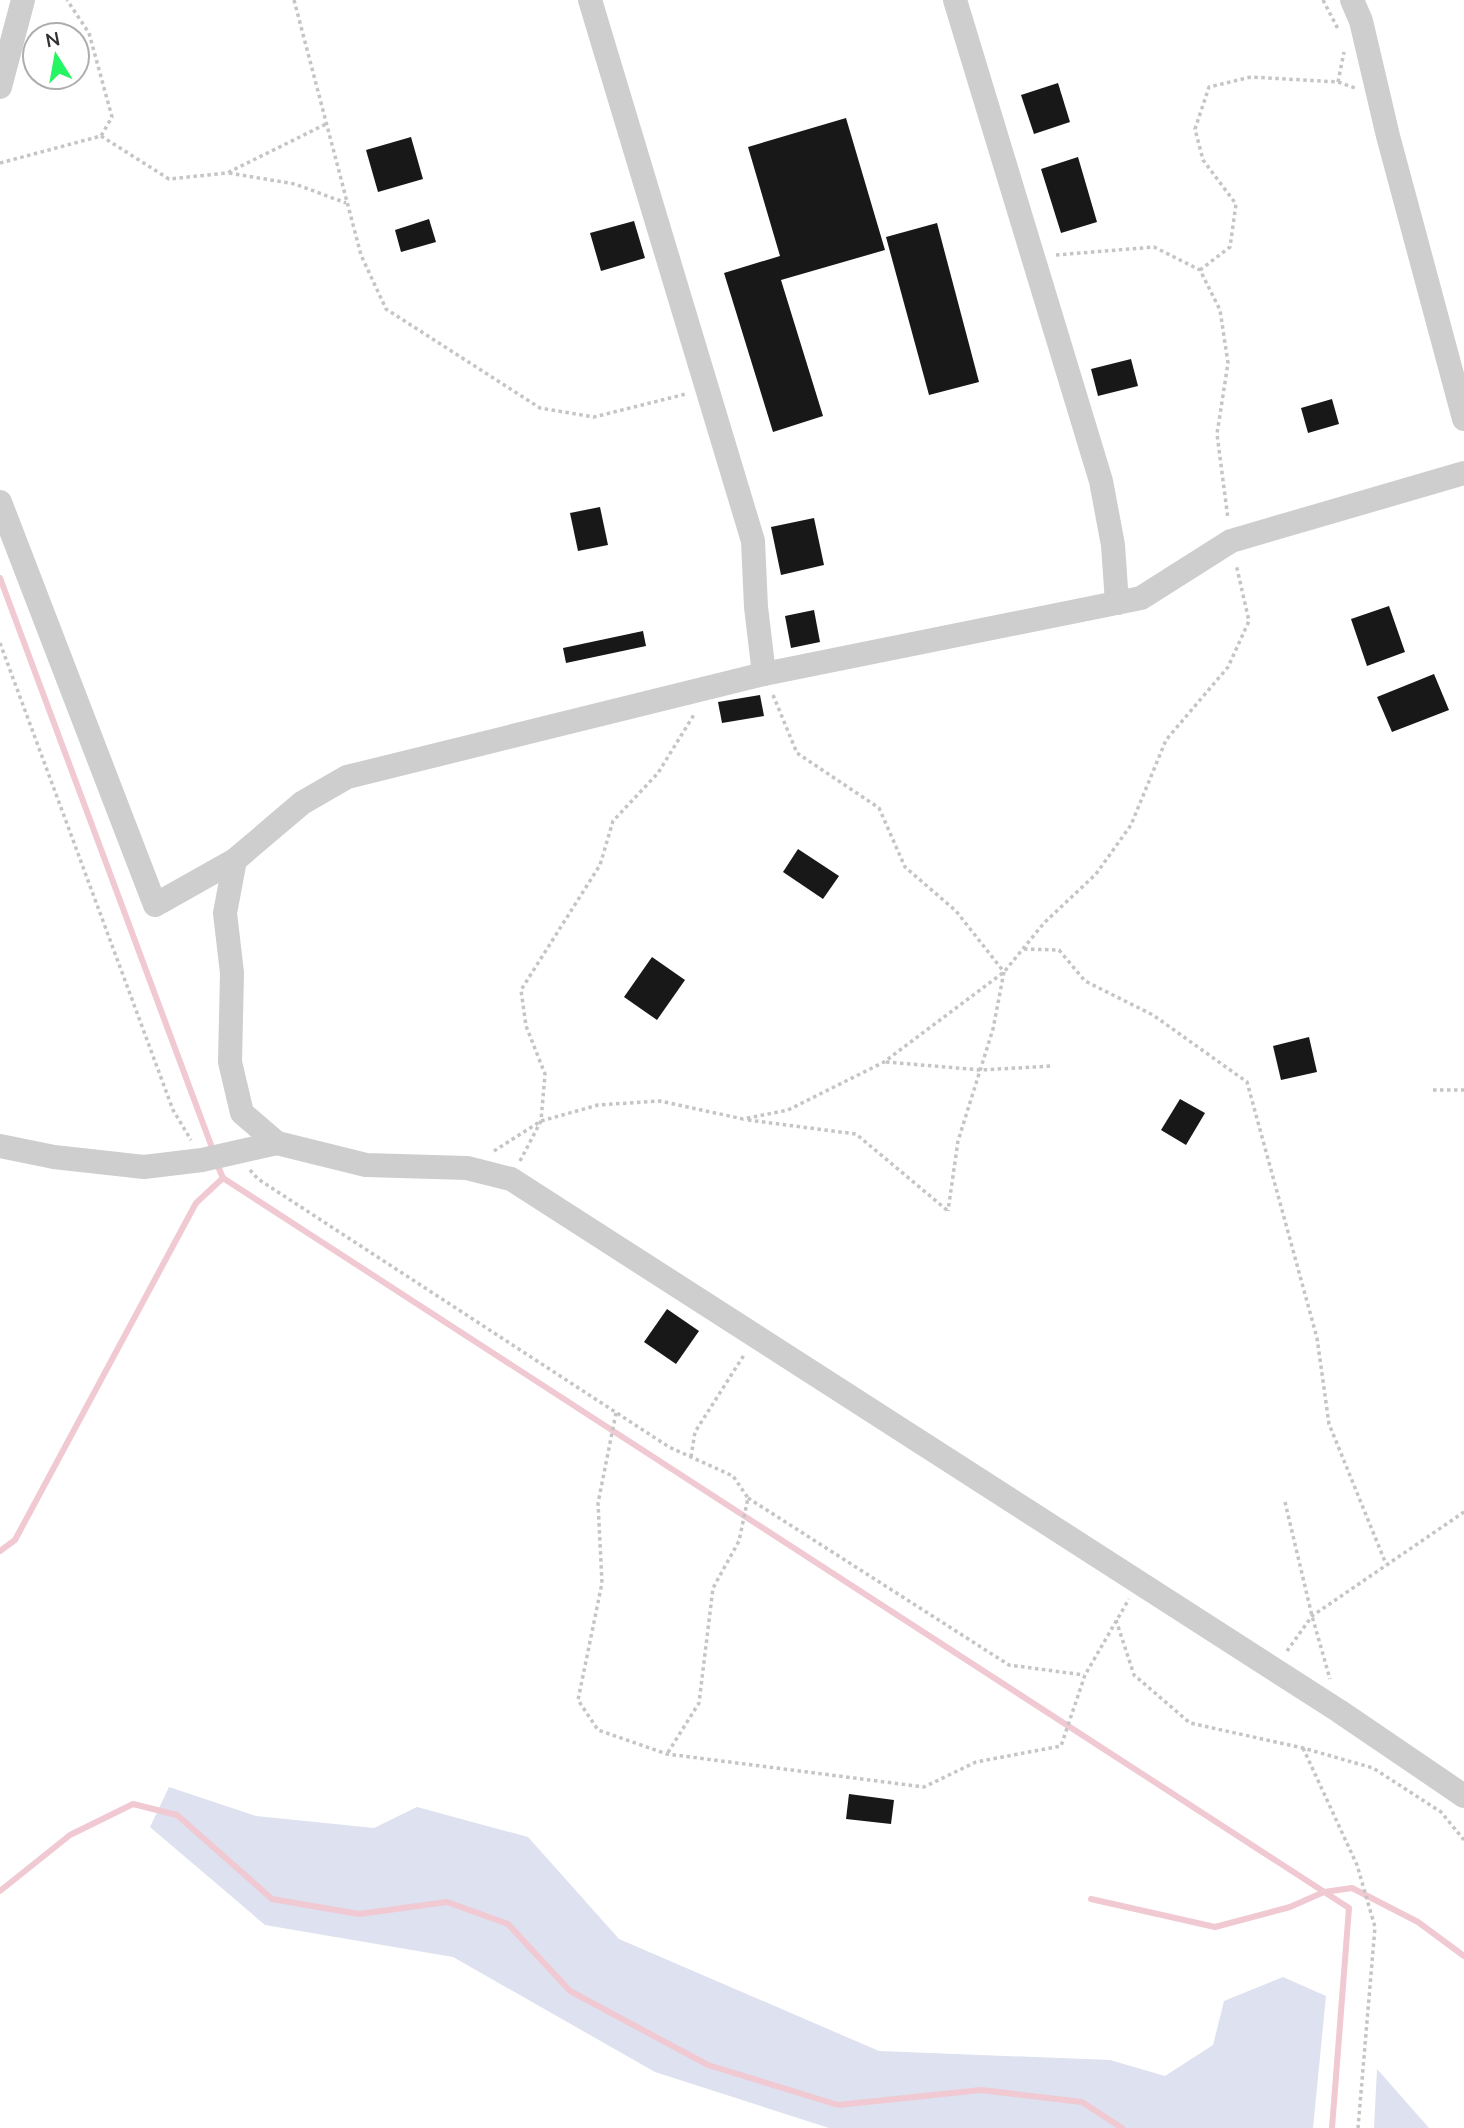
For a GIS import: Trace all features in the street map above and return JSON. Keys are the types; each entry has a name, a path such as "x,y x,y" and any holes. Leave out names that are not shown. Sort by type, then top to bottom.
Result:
{"street":[{"path":"0,88 23,0"},
{"path":"590,0 753,541 756,607 764,674"},
{"path":"955,0 1101,481 1113,545 1117,603"},
{"path":"1352,0 1361,21 1464,419"},
{"path":"0,502 155,905 235,860 302,803 347,777 764,674 1141,598 1231,541 1464,473"},
{"path":"235,860 225,913 232,973 230,1062 242,1113 277,1143 366,1165 467,1168 511,1179 1339,1711 1464,1796"},
{"path":"0,1146 54,1157 144,1167 202,1160 277,1143"}],"path":[{"path":"0,163 102,136 112,117 89,33 67,0"},
{"path":"294,0 361,255 386,309 541,408 594,417 707,388"},
{"path":"1323,0 1340,33"},
{"path":"1338,82 1346,44"},
{"path":"1200,270 1230,247 1237,204 1203,160 1195,129 1209,88 1251,77 1338,82 1379,98"},
{"path":"227,173 326,124"},
{"path":"102,136 169,179 227,173 295,184 347,203"},
{"path":"743,1119 788,1110 884,1062 1004,972 1044,923 1096,874 1131,825 1166,740 1228,667 1249,621 1231,541 1217,434 1228,363 1220,310 1200,270 1154,247 1033,257"},
{"path":"0,643 173,1110 202,1160"},
{"path":"467,1168 541,1121 597,1105 660,1101 743,1119 856,1134 948,1212 958,1141 993,1028 1004,972 956,911 905,867 879,808 797,753 764,674"},
{"path":"511,1179 541,1121 545,1074 526,1026 521,990 600,865 613,821 658,773 711,687"},
{"path":"1024,949 1059,950 1085,981 1153,1015 1247,1082 1317,1338 1329,1424 1386,1564"},
{"path":"884,1062 981,1070 1052,1066"},
{"path":"1433,1090 1464,1090"},
{"path":"235,1153 258,1179 669,1447 733,1476 748,1498 1009,1665 1085,1675"},
{"path":"691,1457 695,1432 756,1337"},
{"path":"616,1413 598,1503 601,1583 578,1700 598,1730 667,1754 924,1787 976,1762 1061,1746 1085,1675 1139,1583"},
{"path":"667,1754 699,1703 713,1588 739,1541 748,1498"},
{"path":"1284,1502 1339,1711"},
{"path":"1273,1669 1312,1616 1464,1512"},
{"path":"1116,1620 1134,1675 1190,1723 1303,1748 1373,1768 1441,1812 1464,1840"},
{"path":"1303,1748 1357,1865 1375,1927 1358,2128"}],"shaded area":[{"path":"169,1787 256,1816 374,1828 417,1807 528,1837 619,1939 879,2051 1110,2060 1165,2076 1213,2045 1224,2001 1283,1977 1326,1996 1313,2128 829,2128 655,2072 453,1957 265,1925 150,1827"},
{"path":"1377,2069 1429,2128 1374,2128"}],"building":[{"path":"1058,83 1070,122 1034,134 1021,95"},
{"path":"846,118 885,250 781,280 823,416 773,432 724,273 780,256 748,147"},
{"path":"411,137 423,179 378,192 366,150"},
{"path":"1078,157 1097,222 1061,233 1041,169"},
{"path":"429,219 436,242 401,252 395,230"},
{"path":"634,221 645,258 601,271 590,233"},
{"path":"937,223 979,382 929,395 886,237"},
{"path":"1131,359 1138,386 1098,396 1091,369"},
{"path":"1332,399 1339,424 1308,433 1301,408"},
{"path":"600,507 608,545 578,551 570,513"},
{"path":"814,518 824,565 781,575 771,527"},
{"path":"1389,606 1405,652 1367,666 1351,619"},
{"path":"814,610 820,642 791,648 785,616"},
{"path":"643,631 646,646 566,663 563,648"},
{"path":"1434,674 1449,710 1392,732 1377,697"},
{"path":"760,695 764,716 722,723 718,702"},
{"path":"798,849 839,876 823,899 783,872"},
{"path":"652,957 685,980 657,1020 624,997"},
{"path":"1309,1037 1317,1072 1281,1080 1273,1046"},
{"path":"1180,1099 1205,1113 1186,1145 1161,1130"},
{"path":"667,1309 699,1331 676,1364 644,1342"},
{"path":"849,1794 894,1800 891,1824 846,1819"}],"waterway":[{"path":"0,578 214,1153"},
{"path":"217,1164 223,1178 1349,1908 1332,2128"},
{"path":"0,1551 15,1540 196,1203 223,1178"},
{"path":"0,1891 70,1835 133,1804 177,1815 272,1899 359,1914 447,1902 508,1924 570,1991 708,2065 838,2105 981,2090 1082,2102 1122,2128"},
{"path":"1091,1899 1215,1927 1290,1907 1324,1892 1352,1888 1418,1922 1464,1956"}]}
